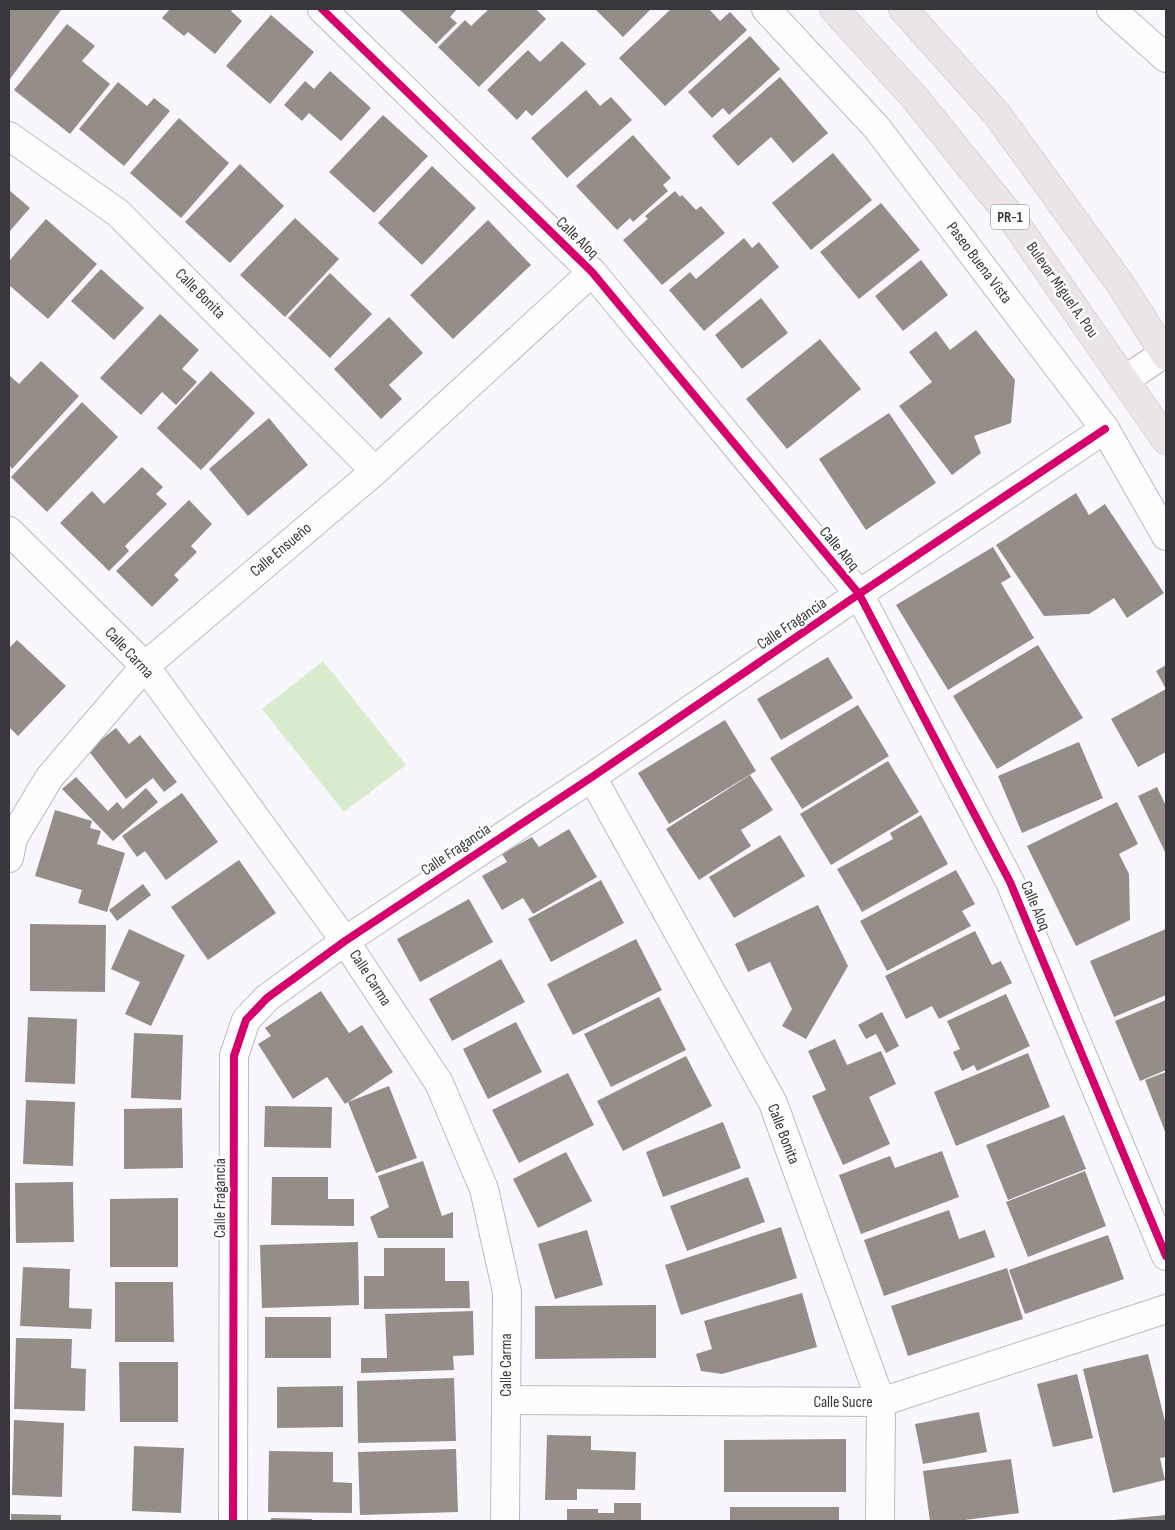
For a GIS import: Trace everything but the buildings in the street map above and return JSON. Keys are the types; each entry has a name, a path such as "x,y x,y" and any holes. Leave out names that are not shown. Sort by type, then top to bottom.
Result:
{"main road":[{"name":"Bulevar Miguel A. Pou","path":"834,9 914,97 1011,217 1125,380 1163,430"},
{"path":"903,9 996,113 1121,285 1166,354"}],"street":[{"name":"Calle Aloq","path":"322,9 592,272 859,594 1010,882 1166,1256"},
{"name":"Paseo Buena Vista","path":"766,9 877,128 1105,430 1166,536"},
{"path":"1111,9 1166,58"},
{"name":"Calle Bonita","path":"9,136 118,213 375,470"},
{"name":"Calle Ensueño","path":"9,858 13,838 49,778 145,666 375,470 592,272"},
{"path":"1125,380 1166,354"},
{"name":"Calle Fragancia","path":"233,1521 234,1056 246,1020 267,998 345,940 592,777 859,594 1105,430"},
{"name":"Calle Carma","path":"9,531 145,666 345,940 439,1083 484,1189 506,1292 505,1521"},
{"name":"Calle Bonita","path":"592,777 772,1102 881,1402 880,1521"},
{"name":"Calle Sucre","path":"506,1400 881,1402 1166,1309"}],"green space":[{"path":"323,661 406,765 344,812 262,709"}],"cycle path":[{"path":"322,9 592,272 859,594 1010,882 1166,1256"},
{"path":"233,1521 234,1056 246,1020 267,998 345,941 592,777 859,594 1105,429"}]}
